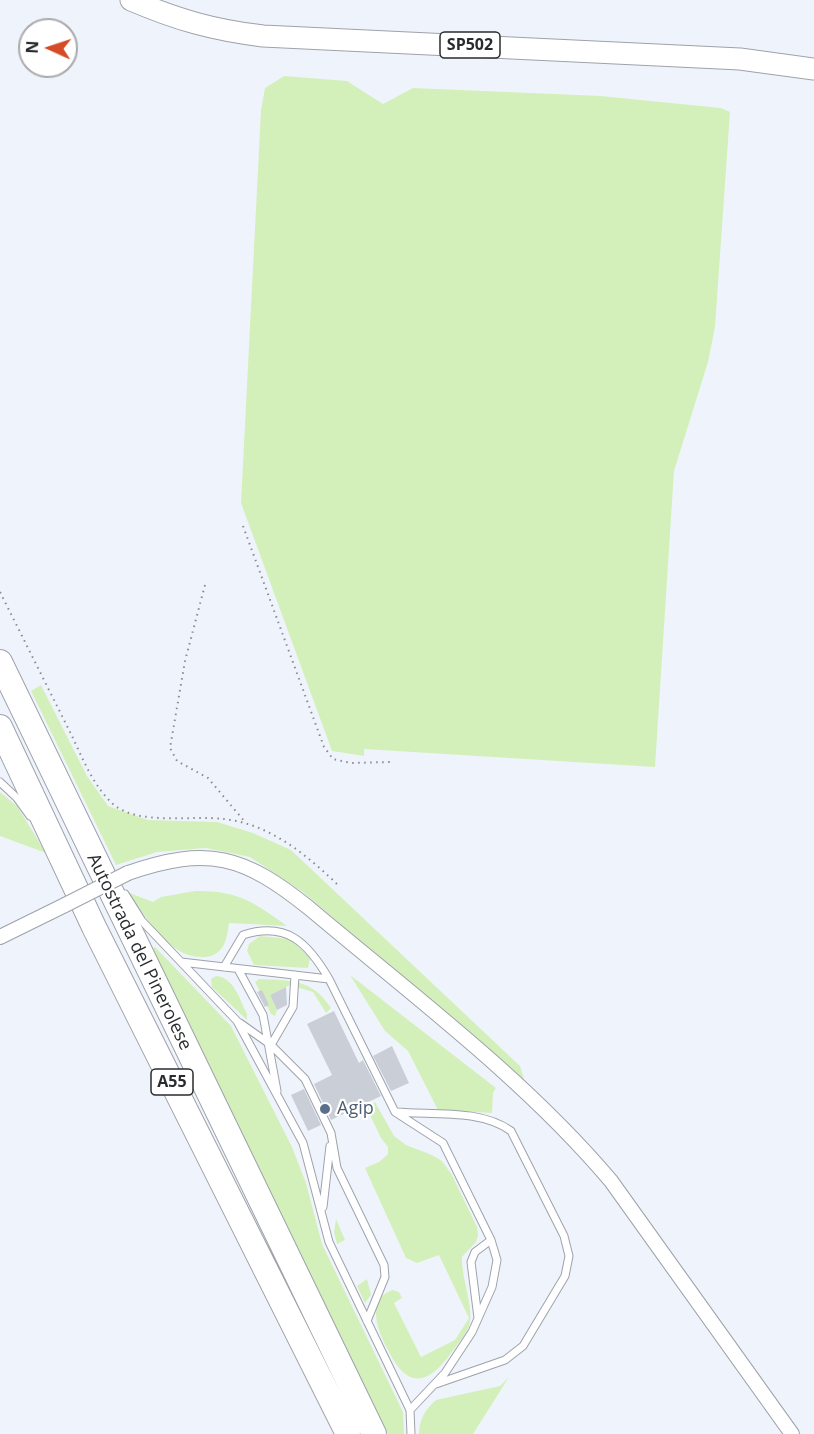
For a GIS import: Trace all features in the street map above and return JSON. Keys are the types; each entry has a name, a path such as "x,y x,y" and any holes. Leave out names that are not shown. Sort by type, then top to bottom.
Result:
{"highway":[{"name":"Autostrada del Pinerolese","path":"0,661 374,1434"},
{"name":"Autostrada del Pinerolese","path":"0,727 94,927 348,1434"}],"main road":[{"name":"SP502","path":"131,0 177,20 220,31 263,36 740,59 814,69"}],"street":[{"path":"0,937 128,873 160,862 191,858 222,859 252,868 281,885 538,1103 582,1147 611,1181 792,1434"}],"lane":[{"path":"0,661 53,754 110,872 142,921 237,1021 271,1045 306,1079 331,1133 337,1168 384,1265 383,1283 367,1321"},
{"path":"0,782 17,798 36,823 94,927"},
{"path":"224,968 243,934 255,931 279,932 297,937 320,964 329,979 395,1112 443,1143 491,1240 497,1260 492,1287 478,1318 445,1373 410,1410"},
{"path":"181,962 329,979"},
{"path":"238,969 263,1015 271,1045 278,1097"},
{"path":"271,1045 293,1007 295,975"},
{"path":"237,1021 303,1143 329,1242 410,1410 411,1434"},
{"path":"395,1112 484,1118 502,1124 511,1131 564,1236 569,1257 565,1276 523,1346 505,1360 434,1385"},
{"path":"322,1215 331,1133"},
{"path":"478,1318 471,1262 475,1252 491,1240"}],"path":[{"path":"243,526 324,747 333,759 344,762 390,762"},
{"path":"205,585 185,661 170,748 177,760 208,778 248,825"},
{"path":"0,592 92,775 114,805 148,816 226,819 248,825 288,843 309,857 339,886"}],"green space":[{"path":"284,76 347,81 383,104 413,88 601,96 721,108 730,112 715,327 708,362 674,471 655,767 364,749 364,756 332,751 241,503 261,110 265,88"},
{"path":"41,685 87,776 108,806 148,820 217,822 253,833 291,850 520,1066 525,1082 303,892 250,857 206,848 157,852 116,865 31,691"},
{"path":"0,792 17,806 46,853 0,836"},
{"path":"195,891 234,895 265,910 287,926 229,923 223,946 216,954 204,957 191,956 180,951 160,935 127,892 153,902 161,897"},
{"path":"260,936 290,939 310,958 308,968 254,965 247,951 249,944"},
{"path":"155,947 231,1026 292,1147 306,1183 322,1244 403,1412 404,1434 388,1434 151,950"},
{"path":"350,975 496,1088 493,1093 492,1113 438,1110 408,1051 385,1031"},
{"path":"216,976 222,977 232,985 247,1014 247,1020 212,987 211,979"},
{"path":"259,979 291,981 308,986 324,998 331,1008 326,1013 313,992 290,985 270,995 277,1010 275,1016 271,1014 255,982"},
{"path":"375,1102 394,1136 406,1145 442,1161 452,1175 477,1227 476,1242 462,1257 470,1311 469,1326 442,1364 425,1377 410,1377 402,1371 388,1350 376,1317 376,1308 384,1294 393,1290 399,1292 402,1298 394,1303 421,1357 455,1340 469,1318 439,1255 417,1263 406,1258 365,1168 379,1162 388,1154 388,1147 366,1107"},
{"path":"336,1219 345,1240 337,1244 334,1232"},
{"path":"367,1279 371,1295 365,1303 357,1286"},
{"path":"509,1377 473,1434 419,1434 423,1415 436,1400 500,1386"}],"building":[{"path":"286,987 287,1005 277,1010 270,995"},
{"path":"262,990 269,1005 265,1007 257,992"},
{"path":"334,1011 359,1063 363,1060 381,1096 331,1120 314,1084 332,1075 307,1024"},
{"path":"392,1046 409,1083 391,1091 373,1056"},
{"path":"304,1089 321,1125 308,1131 291,1095"}],"place":[{"name":"Agip","path":"325,1109"}]}
